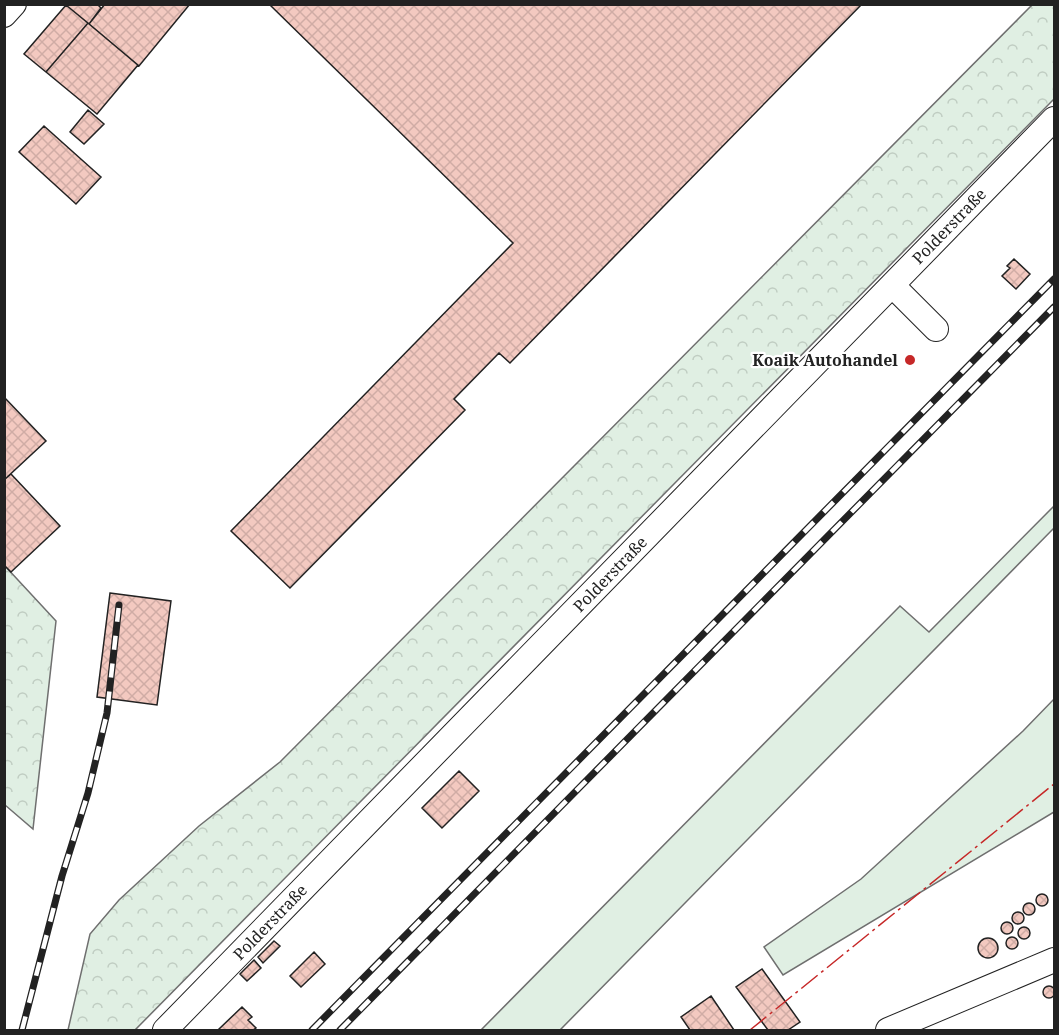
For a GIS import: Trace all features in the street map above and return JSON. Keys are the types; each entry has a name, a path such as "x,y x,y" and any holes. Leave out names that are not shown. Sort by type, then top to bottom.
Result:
{"street":[{"path":"4,15 14,4"},
{"name":"Polderstraße","path":"165,1030 1054,119"},
{"path":"892,285 936,328"},
{"path":"888,1030 1054,960"}],"green space":[{"path":"1032,5 1054,5 1054,99 135,1030 68,1030 90,934 119,900 199,826 280,762"},
{"path":"1054,506 1054,528 560,1030 481,1030 900,606 929,632"},
{"path":"5,566 56,621 33,829 5,805"},
{"path":"1054,699 1054,812 783,975 764,947 861,879 1023,731"}],"building":[{"path":"97,4 101,8 89,24 66,5"},
{"path":"105,4 190,4 139,66 89,24"},
{"path":"269,4 862,4 510,363 499,353 454,399 465,410 290,588 231,531 513,243"},
{"path":"66,5 88,23 46,72 24,54"},
{"path":"88,23 138,65 97,114 46,72"},
{"path":"88,110 104,124 84,144 70,132"},
{"path":"44,126 101,177 76,204 19,152"},
{"path":"1014,259 1030,274 1016,289 1002,276 1010,268 1007,266"},
{"path":"4,397 46,441 4,480"},
{"path":"11,474 60,526 11,572 4,565 4,480"},
{"path":"110,593 171,601 157,705 97,697"},
{"path":"459,771 479,791 442,828 422,808"},
{"path":"1044,894 1048,900 1044,906 1040,906 1036,898"},
{"path":"1031,903 1035,909 1031,915 1027,915 1023,907"},
{"path":"1020,912 1024,918 1020,924 1016,924 1012,916"},
{"path":"1009,922 1013,928 1009,934 1005,934 1001,926"},
{"path":"1026,927 1030,933 1026,939 1022,939 1018,931"},
{"path":"1014,937 1018,943 1014,949 1010,949 1006,941"},
{"path":"984,938 992,938 998,944 998,952 992,958 984,958 978,952 978,944"},
{"path":"274,941 280,946 263,963 258,957"},
{"path":"314,952 325,964 301,987 290,976"},
{"path":"254,960 261,968 247,981 240,974"},
{"path":"762,969 800,1022 788,1030 768,1030 736,987"},
{"path":"1051,986 1055,992 1051,998 1047,998 1043,990"},
{"path":"711,996 734,1030 690,1030 681,1017"},
{"path":"242,1007 252,1017 248,1020 256,1028 253,1030 219,1029"}],"railway":[{"path":"312,1030 1054,279"},
{"path":"340,1030 1054,307"},
{"path":"22,1030 62,876 88,793 107,713 119,605"}],"power":[{"path":"750,1030 1054,784"}],"place":[{"name":"Koaik Autohandel","path":"910,360"}]}
